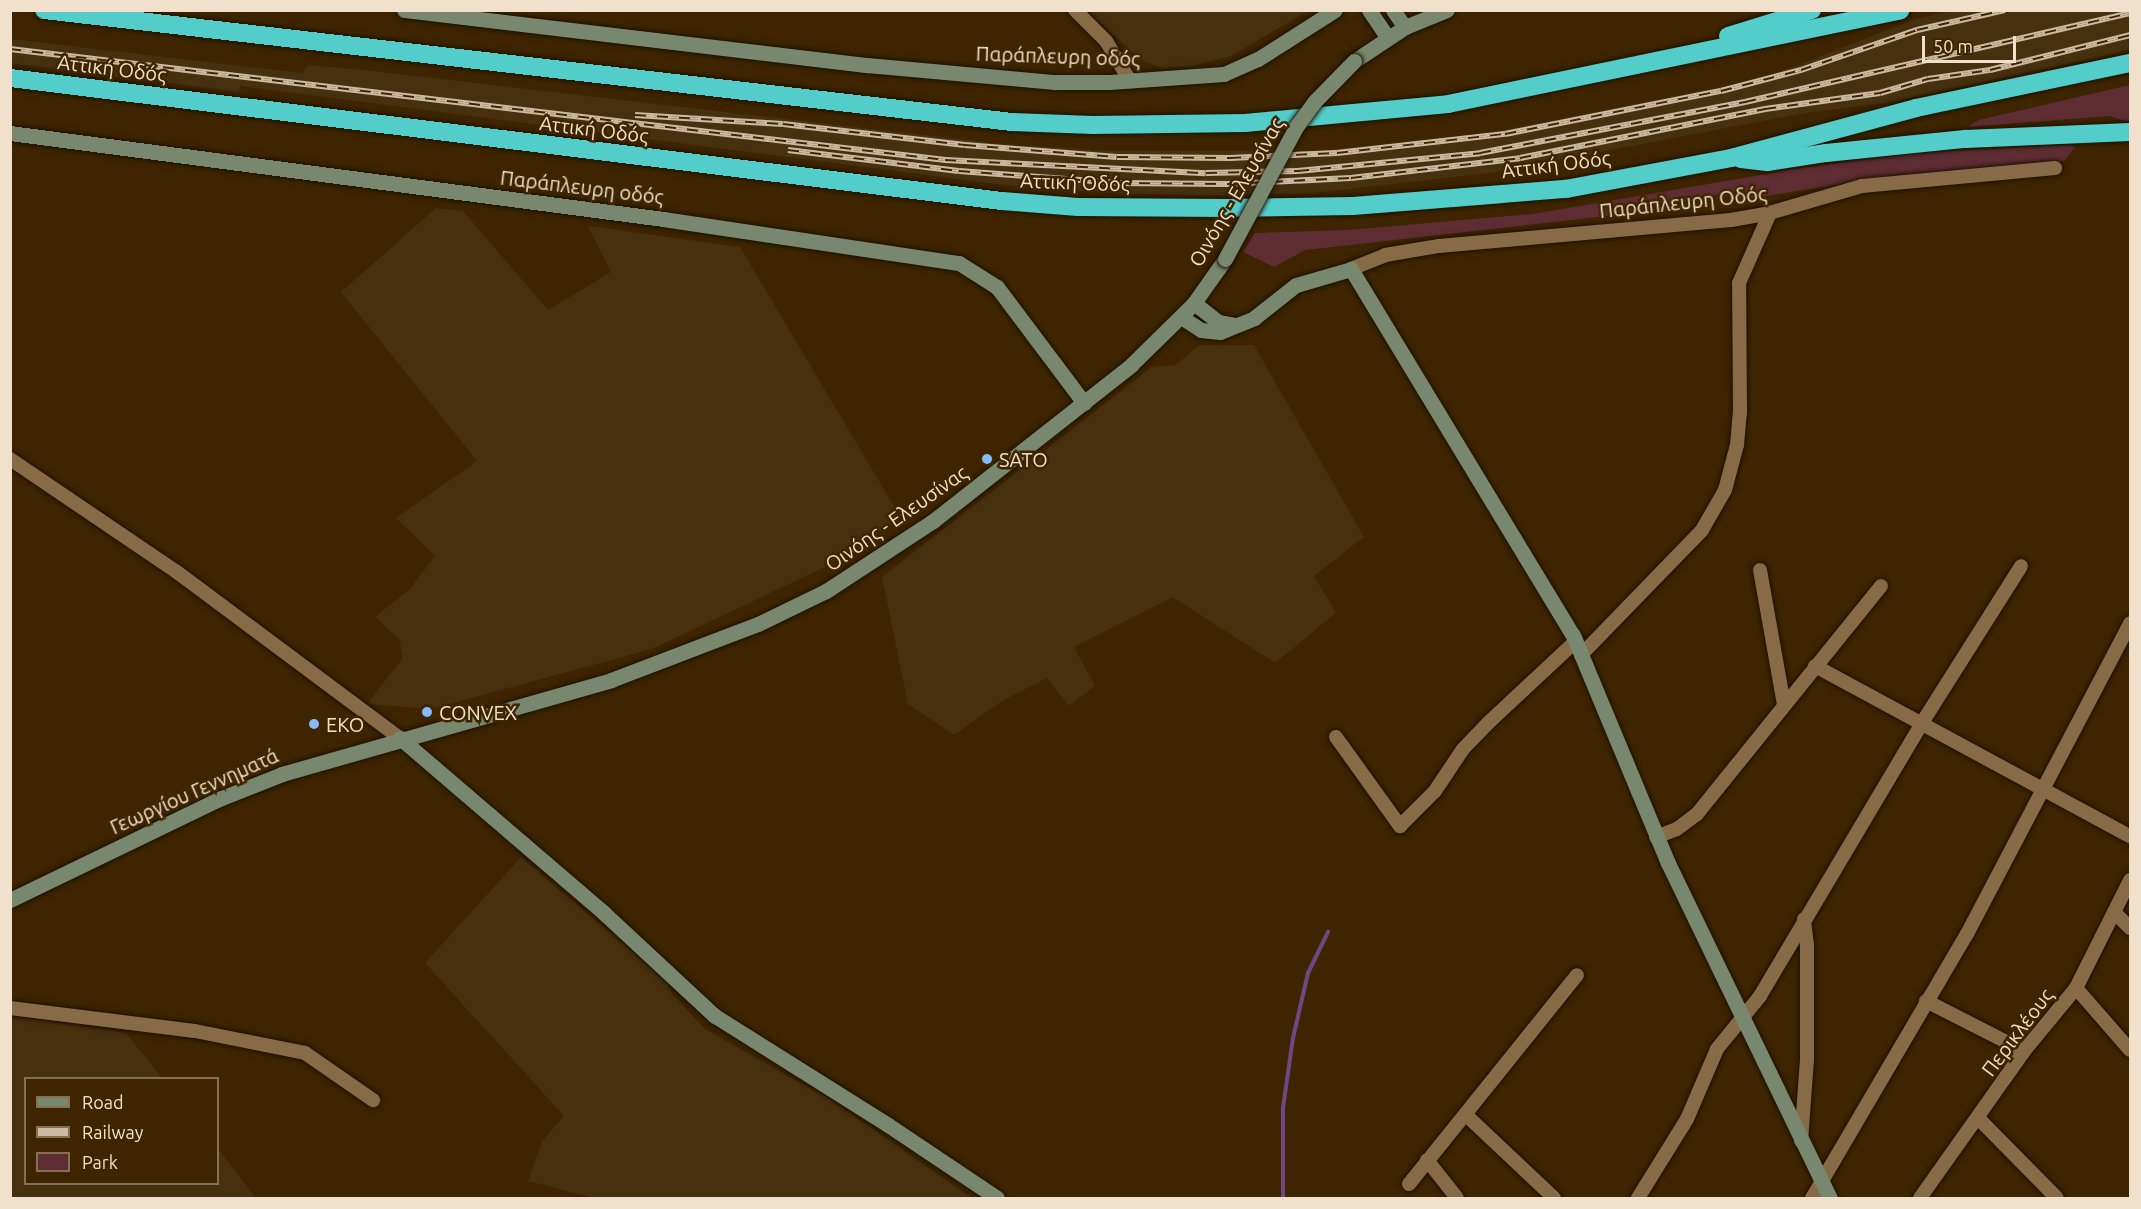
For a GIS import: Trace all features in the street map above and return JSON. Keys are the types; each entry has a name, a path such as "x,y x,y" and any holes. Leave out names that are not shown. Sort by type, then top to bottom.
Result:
{"highway":[{"path":"44,10 1035,123 1245,123 1358,115 1448,104 1624,70 1900,10"},
{"path":"1624,70 1812,10"},
{"name":"Αττική Οδός","path":"10,78 990,200 1078,207 1353,206 1566,189 1731,158 1916,108 2130,63"},
{"path":"1731,158 1767,162 1965,139 2130,132"}],"street":[{"name":"Παράπλευρη οδός","path":"404,10 902,68 1055,82 1206,78 1232,71 1335,10"},
{"path":"1075,10 1106,40 1130,81"},
{"path":"1369,10 1387,37"},
{"path":"1393,10 1405,27"},
{"name":"Οινόης - Ελευσίνας","path":"400,738 611,680 758,624 826,591 933,521 1084,403 1181,317 1194,303 1225,259 1296,127 1315,101 1354,61 1387,37 1447,10"},
{"name":"Παράπλευρη οδός","path":"10,133 686,222 959,263 997,287 1084,403"},
{"name":"Παράπλευρη Οδός","path":"1351,269 1385,255 1439,246 1770,213 1862,186 2055,168"},
{"path":"1336,737 1400,826 1435,791 1464,749 1489,722 1579,648 1702,530 1725,490 1737,445 1740,412 1739,283 1770,213"},
{"path":"1181,317 1211,333 1238,326 1296,285 1351,269 1579,648 1656,837 1744,1015 1821,1194"},
{"path":"1194,303 1218,322 1238,326"},
{"path":"10,459 177,572 400,738 612,920 715,1016 888,1125 997,1198"},
{"path":"1638,1198 1687,1119 1718,1049 1760,996 1920,726 2021,566"},
{"path":"1760,570 1784,705"},
{"path":"1656,837 1677,829 1697,814 1881,586"},
{"path":"1821,1194 1926,1001 1967,934 2036,804 2041,786 2130,623"},
{"path":"1815,666 1920,726 2041,786 2130,836"},
{"name":"Γεωργίου Γεννηματά","path":"10,900 219,799 282,774 400,738"},
{"name":"Περικλέους","path":"1920,1198 2024,1051 2076,987 2130,880"},
{"path":"2114,912 2130,928"},
{"path":"1800,1143 1807,1060 1808,945 1804,919"},
{"path":"1409,1184 1577,975"},
{"path":"2076,987 2130,1050"},
{"path":"1926,1001 2024,1051"},
{"path":"10,1008 195,1030 305,1053 373,1100"},
{"path":"1466,1115 1554,1198"},
{"path":"1978,1118 2057,1198"},
{"path":"1427,1160 1457,1198"}],"shaded area":[{"path":"1087,11 1308,11 1231,56 1191,66 1162,68 1141,60"},
{"path":"1951,11 2130,11 2130,50 1885,103 1805,113 1490,173 1313,193 1217,195 1126,194 1004,185 240,86 239,92 11,63 11,39 302,73 308,65 372,71 1001,144 1108,151 1318,151 1490,133 1765,78 1915,19"},
{"path":"436,208 463,211 548,310 611,272 588,226 740,247 901,518 825,567 652,649 431,709 367,704 402,659 400,640 375,617 409,590 435,556 396,518 477,461 341,292"},
{"path":"1200,345 1254,345 1364,537 1314,576 1336,613 1275,663 1173,597 1074,647 1095,686 1069,706 1047,678 1002,701 954,735 908,704 882,577 1152,367 1175,365"},
{"path":"521,857 666,980 672,994 705,1029 829,1099 972,1198 594,1198 528,1181 542,1141 564,1116 425,963"},
{"path":"11,1016 126,1033 161,1077 24,1077 24,1185 219,1185 219,1150 256,1198 11,1198"}],"green space":[{"path":"2130,85 2130,122 2108,116 1967,127 1979,120"},
{"path":"2068,145 2075,147 2065,160 2053,164 1891,176 1740,200 1737,191 1616,215 1305,250 1274,267 1243,252 1255,233 1348,230 1533,214 1802,168 1919,153"}],"waterway":[{"path":"1283,1198 1283,1108 1293,1038 1308,973 1328,932"}],"railway":[{"path":"635,115 783,124 965,145 1117,157 1230,158 1337,153 1505,134 1721,91 1801,70 1917,30 2005,10"},
{"path":"10,49 945,160 1206,173 1298,171 1480,153 1745,102 2130,13"},
{"path":"788,150 959,171 1117,183 1228,184 1351,178 1520,158 1765,109 1880,93 1928,79 1990,70 2130,35"}],"place":[{"name":"SATO","path":"987,459"},
{"name":"CONVEX","path":"427,712"},
{"name":"EKO","path":"314,724"}]}
